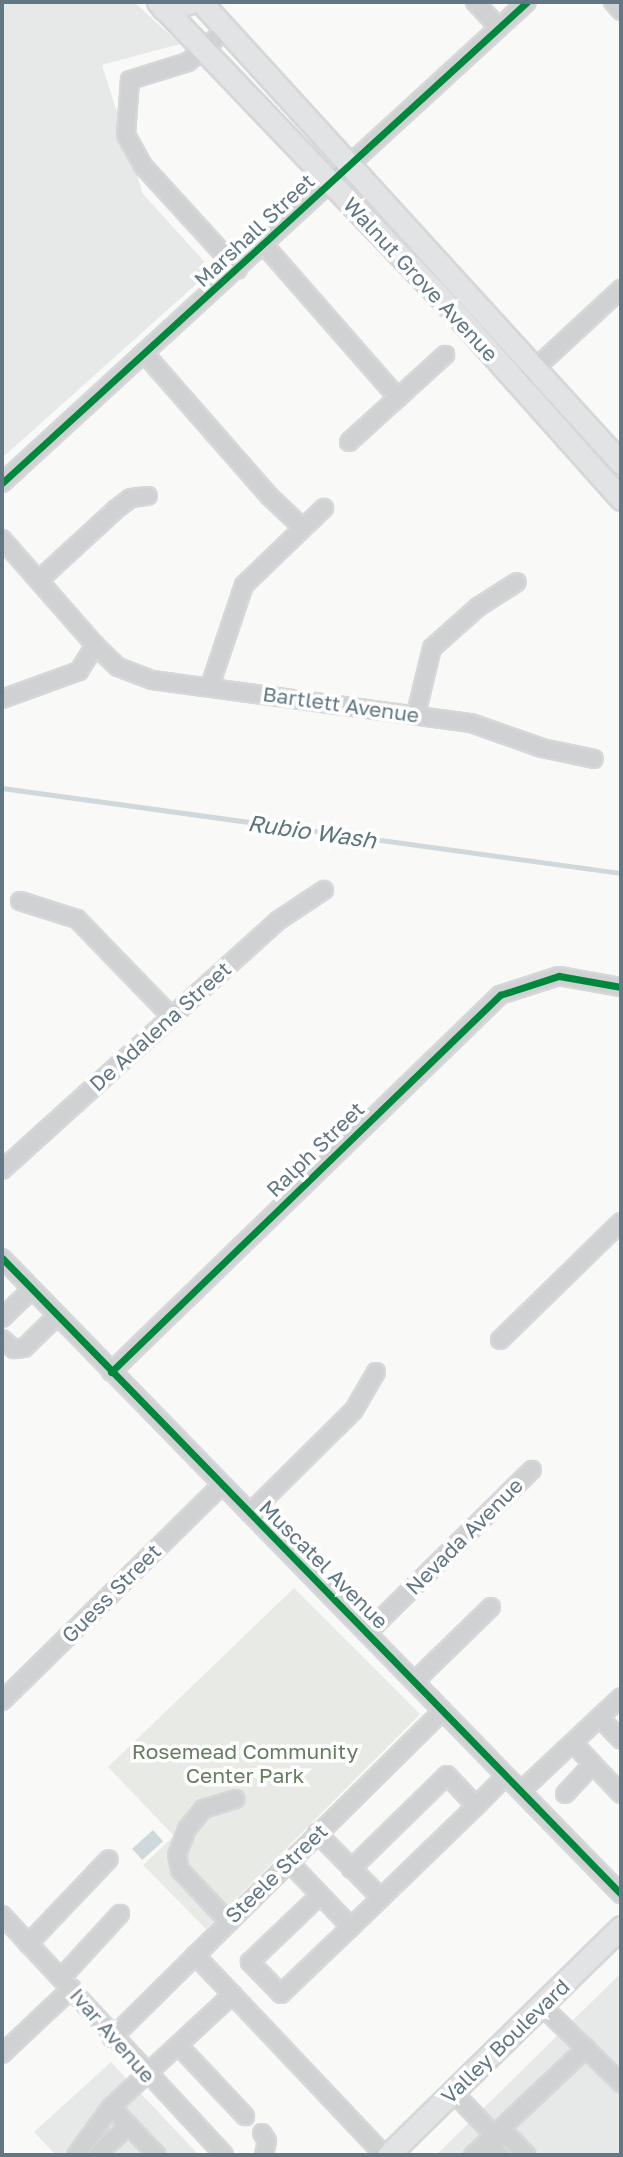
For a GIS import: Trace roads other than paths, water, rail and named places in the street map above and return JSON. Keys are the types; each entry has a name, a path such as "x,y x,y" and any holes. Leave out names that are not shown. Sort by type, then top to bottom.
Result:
{"highway":[{"path":"164,4 189,2"}],"main road":[{"name":"Walnut Grove Avenue","path":"201,2 348,167 621,463"},
{"name":"Walnut Grove Avenue","path":"164,4 620,494"},
{"name":"Valley Boulevard","path":"386,2155 621,1927"}],"street":[{"path":"475,2 499,28"},
{"name":"Marshall Street","path":"2,483 238,270 527,2"},
{"path":"612,2 621,11"},
{"path":"227,29 188,62 130,80 126,135 144,167 238,270"},
{"path":"264,246 398,398"},
{"path":"518,384 621,289"},
{"path":"144,353 269,496 302,527"},
{"path":"349,442 445,355"},
{"path":"39,580 115,510 131,498 148,496"},
{"path":"210,686 244,585 324,508"},
{"name":"Bartlett Avenue","path":"2,539 95,645 118,667 152,680 471,723 542,748 594,759"},
{"path":"416,714 432,648 458,622 517,582"},
{"path":"2,699 79,671 95,645"},
{"name":"De Adalena Street","path":"2,1170 279,920 324,890"},
{"path":"20,901 78,919 171,1016"},
{"name":"Ralph Street","path":"111,1372 500,995 559,976 621,987"},
{"path":"500,1340 621,1222"},
{"name":"Muscatel Avenue","path":"2,1258 621,1894"},
{"path":"2,1318 31,1290"},
{"path":"2,1339 14,1349 24,1348 57,1316"},
{"path":"250,1513 354,1410 376,1373"},
{"name":"Nevada Avenue","path":"367,1633 532,1469"},
{"name":"Guess Street","path":"2,1701 221,1486"},
{"path":"415,1681 491,1607"},
{"path":"521,1791 621,1697"},
{"name":"Steele Street","path":"112,2038 442,1711"},
{"path":"600,1718 621,1740"},
{"path":"573,1743 621,1794"},
{"path":"565,1794 593,1764"},
{"path":"351,1869 447,1775 476,1806"},
{"path":"320,1895 250,1962 281,1994 506,1776"},
{"path":"228,1921 180,1870 177,1855 187,1829 203,1809 235,1800"},
{"path":"317,1833 381,1898"},
{"path":"29,1944 109,1859"},
{"path":"289,1862 351,1927"},
{"path":"2,2054 67,1983 120,1914"},
{"name":"Ivar Avenue","path":"2,1915 67,1983 146,2075 224,2155"},
{"path":"195,1955 386,2155"},
{"path":"76,2155 111,2107 233,1994"},
{"path":"541,2005 621,2084"},
{"path":"178,2045 245,2116"},
{"path":"473,2155 586,2048"},
{"path":"453,2092 495,2136 509,2137 527,2155"},
{"path":"111,2107 157,2155"},
{"path":"98,2150 129,2126"},
{"path":"262,2133 267,2141 264,2155"},
{"path":"495,2136 494,2150 499,2155"}],"waterway":[{"name":"Rubio Wash","path":"2,788 621,873"}],"park label":[{"name":"Rosemead Community Center Park","path":"245,1763"}]}
